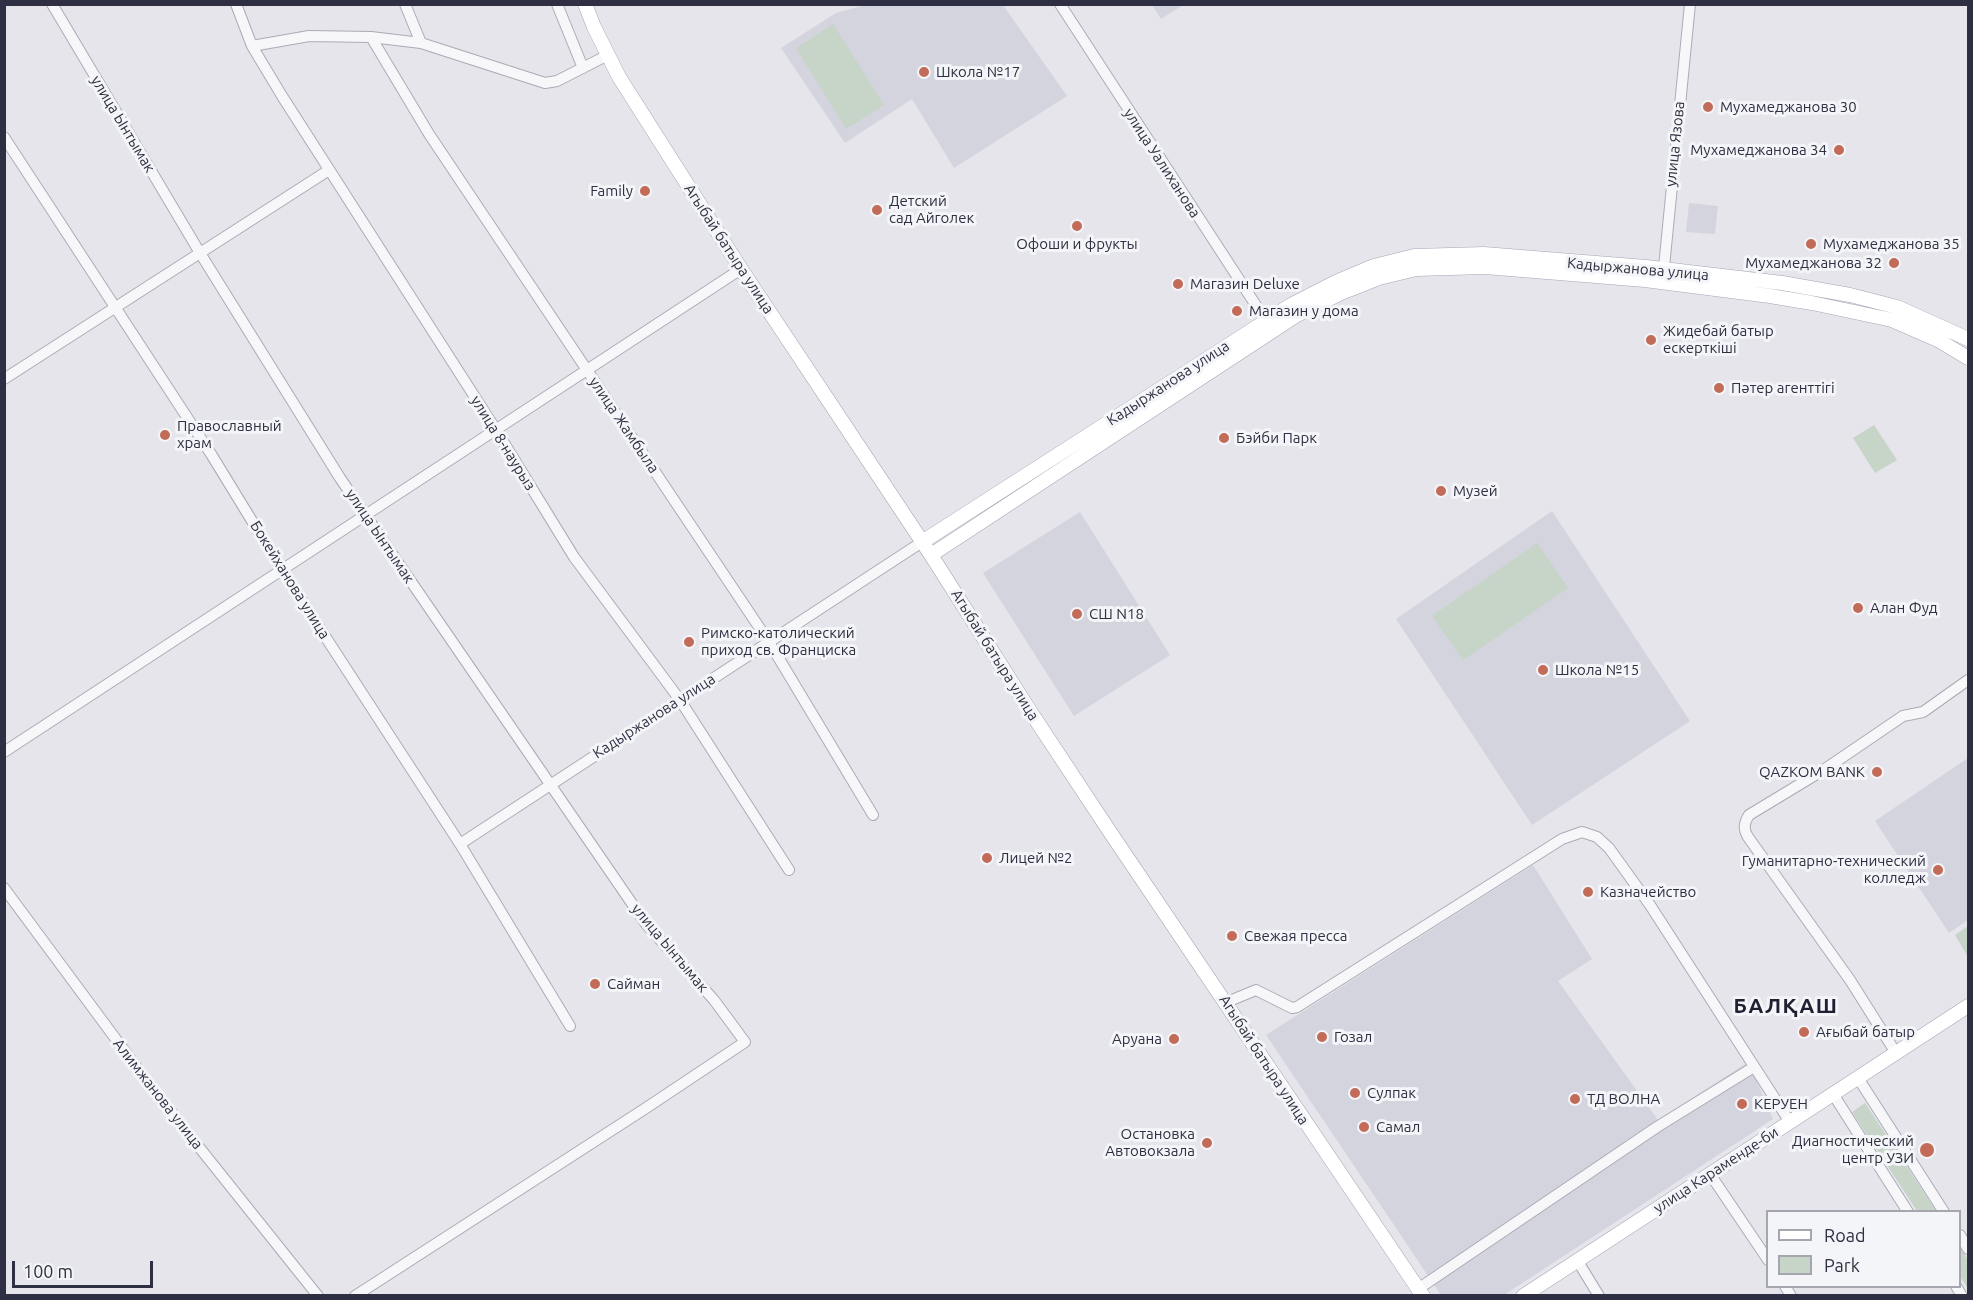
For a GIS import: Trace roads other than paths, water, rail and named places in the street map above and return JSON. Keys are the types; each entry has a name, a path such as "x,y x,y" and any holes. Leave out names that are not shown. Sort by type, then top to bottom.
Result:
{"main road":[{"name":"Агыбай батыра улица","path":"585,4 608,55 634,103 741,269 931,555 1030,711 1420,1292"},
{"name":"Кадыржанова улица","path":"922,542 1336,282 1374,266 1414,256 1484,254 1663,276 1892,320 1938,340 1968,358"},
{"name":"Кадыржанова улица","path":"1663,276 1782,283 1850,295 1897,307 1968,339"},
{"name":"Кадыржанова улица","path":"931,555 1162,404 1269,325"},
{"name":"улица Караменде-би","path":"1523,1296 1968,1006"}],"street":[{"name":"улица Ынтымак","path":"52,4 200,253 340,478 646,924 714,1000 745,1042 355,1296"},
{"name":"улица 8-наурыз","path":"236,4 252,46 574,556 680,700 789,870"},
{"path":"405,4 421,43"},
{"path":"557,4 584,68"},
{"name":"улица Уалиханова","path":"1060,4 1269,325"},
{"name":"улица Язова","path":"1663,276 1690,4"},
{"path":"252,46 309,36 371,37 421,43 545,83 556,81 608,55"},
{"name":"улица Жамбыла","path":"371,37 429,134 769,642 873,815"},
{"name":"Бокейханова улица","path":"4,137 212,454 282,570 460,844 570,1026"},
{"path":"4,379 329,170"},
{"path":"4,752 741,269"},
{"name":"Кадыржанова улица","path":"460,844 922,542"},
{"path":"1896,1053 1850,980 1744,831 1745,822 1749,815 1825,769 1904,716 1923,712 1968,680"},
{"path":"1227,1002 1256,990 1292,1008 1297,1007 1562,839 1582,832 1597,837 1610,848 1650,905 1790,1122"},
{"name":"Алимжанова улица","path":"4,888 155,1092 318,1296"},
{"path":"1420,1292 1657,1127 1754,1067"},
{"path":"1858,1078 1943,1210"},
{"path":"1833,1094 1907,1210"},
{"path":"1710,1174 1766,1258"},
{"path":"1577,1260 1599,1296"}],"place":[{"name":"Школа №17","path":"924,72"},
{"name":"Мухамеджанова 30","path":"1708,107"},
{"name":"Мухамеджанова 34","path":"1839,150"},
{"name":"Family","path":"645,191"},
{"name":"Детский сад Айголек","path":"877,210"},
{"name":"Офоши и фрукты","path":"1077,226"},
{"name":"Мухамеджанова 35","path":"1811,244"},
{"name":"Мухамеджанова 32","path":"1894,263"},
{"name":"Магазин Deluxe","path":"1178,284"},
{"name":"Магазин у дома","path":"1237,311"},
{"name":"Жидебай батыр ескерткіші","path":"1651,340"},
{"name":"Пәтер агенттігі","path":"1719,388"},
{"name":"Православный храм","path":"165,435"},
{"name":"Бэйби Парк","path":"1224,438"},
{"name":"Музей","path":"1441,491"},
{"name":"Алан Фуд","path":"1858,608"},
{"name":"СШ N18","path":"1077,614"},
{"name":"Римско-католический приход св. Франциска","path":"689,642"},
{"name":"Школа №15","path":"1543,670"},
{"name":"QAZKOM BANK","path":"1877,772"},
{"name":"Лицей №2","path":"987,858"},
{"name":"Гуманитарно-технический колледж","path":"1938,870"},
{"name":"Казначейство","path":"1588,892"},
{"name":"Свежая пресса","path":"1232,936"},
{"name":"Сайман","path":"595,984"},
{"name":"Ағыбай батыр","path":"1804,1032"},
{"name":"Гозал","path":"1322,1037"},
{"name":"Аруана","path":"1174,1039"},
{"name":"Сулпак","path":"1355,1093"},
{"name":"ТД ВОЛНА","path":"1575,1099"},
{"name":"КЕРУЕН","path":"1742,1104"},
{"name":"Самал","path":"1364,1127"},
{"name":"Остановка Автовокзала","path":"1207,1143"},
{"name":"Диагностический центр УЗИ","path":"1927,1150"}],"district":[{"name":"БАЛҚАШ","path":"1786,1006"}]}
